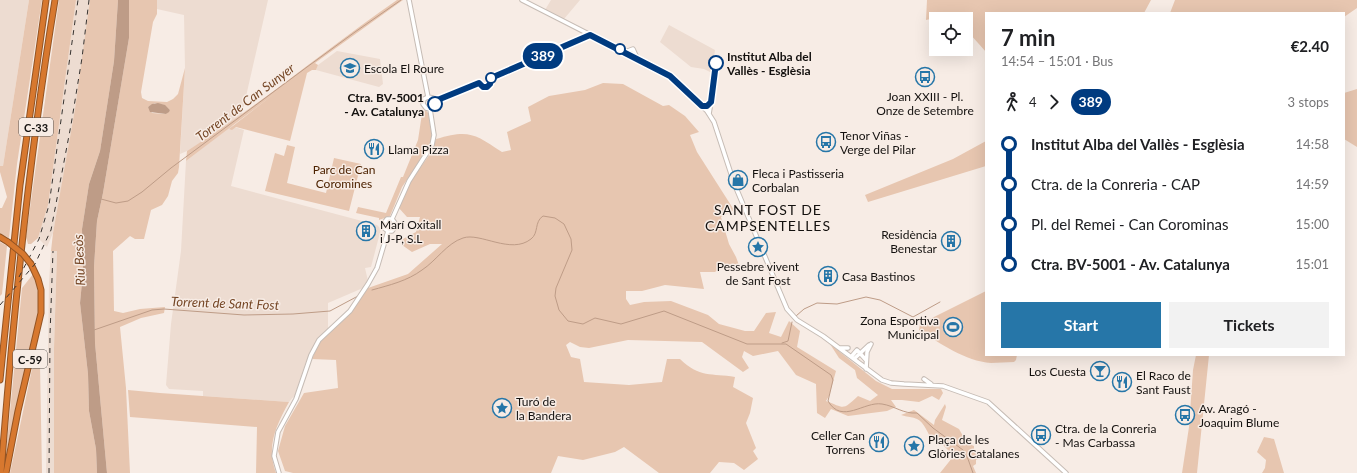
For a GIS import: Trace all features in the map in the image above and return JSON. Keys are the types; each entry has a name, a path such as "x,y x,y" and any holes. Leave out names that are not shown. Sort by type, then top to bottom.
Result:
{"highway":[{"name":"C-33","path":"0,380 20,186 46,0"},
{"name":"C-33","path":"1,473 23,226 38,108 55,0"},
{"name":"C-59","path":"0,237 23,254 31,264 41,290 41,313 19,405 6,473"}],"street":[{"path":"409,0 428,97"},
{"path":"522,0 670,76 709,114 718,134 734,183 787,310 797,320 839,348 882,380 890,383 932,385 949,388 988,402 1066,473"},
{"path":"625,52 633,49 637,58"},
{"path":"428,97 424,99 423,104 426,108 430,109"},
{"path":"428,97 433,98 435,101 434,106 430,109"},
{"path":"702,106 707,106 711,102"},
{"path":"709,114 710,108"},
{"path":"392,219 406,185 432,145 434,135 430,109"},
{"path":"388,231 384,228 384,223 387,219 392,219"},
{"path":"388,231 392,231 395,227 395,223 392,219"},
{"path":"279,473 274,456 278,432 296,399 311,355 320,340 350,311 368,284 376,268 388,231"},
{"path":"852,358 871,344 867,352 866,369"},
{"path":"839,348 848,348"},
{"path":"860,352 866,360"},
{"path":"924,379 932,385"}],"shaded area":[{"path":"0,0 29,0 3,166 0,166"},
{"path":"76,0 90,0 88,23 60,196 53,233 47,247 38,238 48,205"},
{"path":"118,0 129,0 129,38 97,221 94,267 95,343 107,473 97,473 96,449 89,411 88,374 80,303 83,272 82,229 89,184 100,151 114,61"},
{"path":"157,0 268,0 242,114 224,128 180,154 185,68 184,15 157,9"},
{"path":"551,0 580,0 564,19 545,10"},
{"path":"669,25 715,50 712,73 704,69 691,67 660,42"},
{"name":"Escola El Roure","path":"337,51 380,59 383,84 379,87 316,70 318,65"},
{"path":"158,103 165,105 170,110 169,112 166,114 150,112 148,107 152,104"},
{"path":"231,126 244,130 231,186 377,225 381,229 371,267 365,268 368,281 363,288 328,303 328,329 315,343 305,364 295,395 289,402 203,396 203,391 169,389 166,385 171,324 181,251 186,161"},
{"path":"51,251 57,251 54,348 54,473 46,473 49,282"}],"green space":[{"path":"29,0 42,0 17,164 9,238 0,233 0,208 2,208 7,197 0,172 0,166 3,166"},
{"path":"59,0 76,0 48,205 38,238 31,244 28,244 26,237"},
{"path":"90,0 118,0 114,61 100,151 89,184 82,229 83,272 80,303 88,374 89,411 96,449 97,473 54,473 54,348 57,251 51,251 75,109"},
{"path":"129,0 157,0 157,14 153,22 141,92 142,98 148,101 167,102 173,99 178,94 185,68 178,173 172,181 168,196 162,205 151,210 144,239 135,239 130,236 113,251 114,311 123,313 140,309 165,307 164,313 141,318 120,327 126,388 130,473 107,473 95,343 94,267 97,221 129,38","holes":["155,103 164,105 170,110 166,114 152,113 148,107"]},
{"path":"397,0 403,0 315,63 318,65 316,70 312,70 307,73 290,141 236,127 232,130 229,129 278,91 186,161 187,151 241,115"},
{"path":"927,0 1151,0 1145,12 985,12 985,51 973,37 973,12 929,12 929,19 926,20"},
{"path":"1175,0 1357,0 1357,8 1345,16 1345,12 1170,12"},
{"path":"603,83 623,84 663,106 669,105 685,116 699,132 690,135 697,152 734,210 721,217 729,244 740,268 720,268 715,272 700,272 704,289 665,285 642,291 626,291 626,299 630,305 644,302 671,301 708,315 719,324 745,331 754,331 766,313 776,312 769,333 781,337 789,321 800,331 797,347 836,371 829,396 826,401 843,407 858,396 870,401 878,395 857,378 855,370 839,358 830,344 876,381 892,389 941,389 943,393 939,400 932,396 919,402 891,400 896,407 887,411 848,416 831,409 825,418 817,413 816,384 796,375 778,351 753,356 744,351 742,357 749,368 743,372 702,342 628,340 589,348 580,347 570,342 566,345 571,357 580,359 584,382 629,385 662,382 667,359 680,359 693,369 706,374 735,377 733,387 753,398 746,423 756,448 753,451 758,459 744,470 734,463 719,462 710,473 659,473 624,447 615,452 583,460 558,456 551,473 293,473 285,471 278,451 285,426 304,393 338,388 336,360 312,359 319,343 348,316 368,288 408,274 442,244 430,244 412,252 402,245 401,240 416,232 420,217 407,217 398,207 408,185 430,154 436,139 456,134 471,135 478,137 502,152 511,150 507,132 531,121 528,107 549,96 585,90"},
{"path":"1357,89 1357,147 1345,140 1345,93"},
{"path":"423,107 429,114 432,139 429,148 402,187 390,216 379,220 379,218 356,213 358,207 386,213 418,140"},
{"path":"985,142 985,166 868,202 865,195 953,159"},
{"name":"Parc de Can Coromines","path":"287,145 295,147 287,183 326,193 334,158 361,164 349,211 265,191 275,153 284,156"},
{"path":"0,242 7,246 2,294 0,296"},
{"path":"34,273 39,297 39,310 6,453 22,288"},
{"name":"Zona Esportiva Municipal","path":"985,292 985,356 1017,356 1016,360 1014,362 991,363 972,359 954,351 919,330 920,324"},
{"path":"1196,356 1209,356 1197,473 1182,473 1189,427 1193,370"},
{"path":"40,365 42,473 10,473 32,369"},
{"path":"128,390 289,402 280,419 272,445 273,463 276,473 256,473 257,427 130,417"},
{"path":"945,404 946,407 942,420 959,429 967,443 974,446 974,450 981,457 976,460 976,464 973,466 976,473 940,473 952,458 952,454 939,441 932,441 920,421 915,418 901,415 914,410 934,425 935,420"},
{"path":"1264,437 1274,439 1284,473 1262,473 1265,468 1266,460 1257,452"}],"waterway":[{"name":"Torrent de Can Sunyer","path":"101,199 116,203 128,201 142,192 171,168 307,67 401,0"},
{"name":"Torrent de Sant Fost","path":"372,290 398,282 416,274 457,240 470,237 505,244 514,245 523,243 533,237 540,218 543,216 555,218 564,224 571,239 572,250 556,288 555,296 559,310 568,321 583,324 595,318 621,324 664,311 747,344 786,344 831,375 833,380 828,401 834,408 846,412 875,404 882,404 903,411 917,413 933,428 963,450 973,473"},
{"name":"Torrent de Sant Fost","path":"94,330 152,310 164,309 244,315 293,314 330,311 358,296"},
{"path":"796,316 804,309 817,303 837,304 866,297 880,300 913,317 940,302"},
{"path":"782,343 788,341 792,322"}],"railway":[{"path":"19,277 39,239 49,205 78,0"},
{"path":"0,305 35,264 51,230 71,125 82,58 89,0"},
{"path":"49,473 50,335 53,251"}],"bus line":[{"name":"389","path":"435,104 435,101 479,83 483,87 487,87 491,82 491,78 570,45 590,35 670,76 702,106 708,106 711,102 716,63"}],"place":[{"name":"Institut Alba del Vallès - Esglèsia","path":"716,63"},
{"name":"Escola El Roure","path":"350,68"},
{"name":"Joan XXIII - Pl. Onze de Setembre","path":"925,77"},
{"name":"Ctra. BV-5001 - Av. Catalunya","path":"435,104"},
{"name":"Tenor Viñas - Verge del Pilar","path":"826,142"},
{"name":"Llama Pizza","path":"374,149"},
{"name":"Fleca i Pastisseria Corbalan","path":"738,180"},
{"name":"Marí Oxitall i J-P, S.L","path":"366,231"},
{"name":"Residència Benestar","path":"951,241"},
{"name":"Pessebre vivent de Sant Fost","path":"758,247"},
{"name":"Casa Bastinos","path":"828,276"},
{"name":"Zona Esportiva Municipal","path":"953,327"},
{"name":"Los Cuesta","path":"1100,371"},
{"name":"El Raco de Sant Faust","path":"1122,382"},
{"name":"Turó de la Bandera","path":"502,408"},
{"name":"Av. Aragó - Joaquim Blume","path":"1185,415"},
{"name":"Ctra. de la Conreria - Mas Carbassa","path":"1041,435"},
{"name":"Celler Can Torrens","path":"879,442"},
{"name":"Plaça de les Glòries Catalanes","path":"914,446"}],"district":[{"name":"SANT FOST DE CAMPSENTELLES","path":"768,218"}],"water label":[{"name":"Riu Besòs","path":"79,260"}]}
